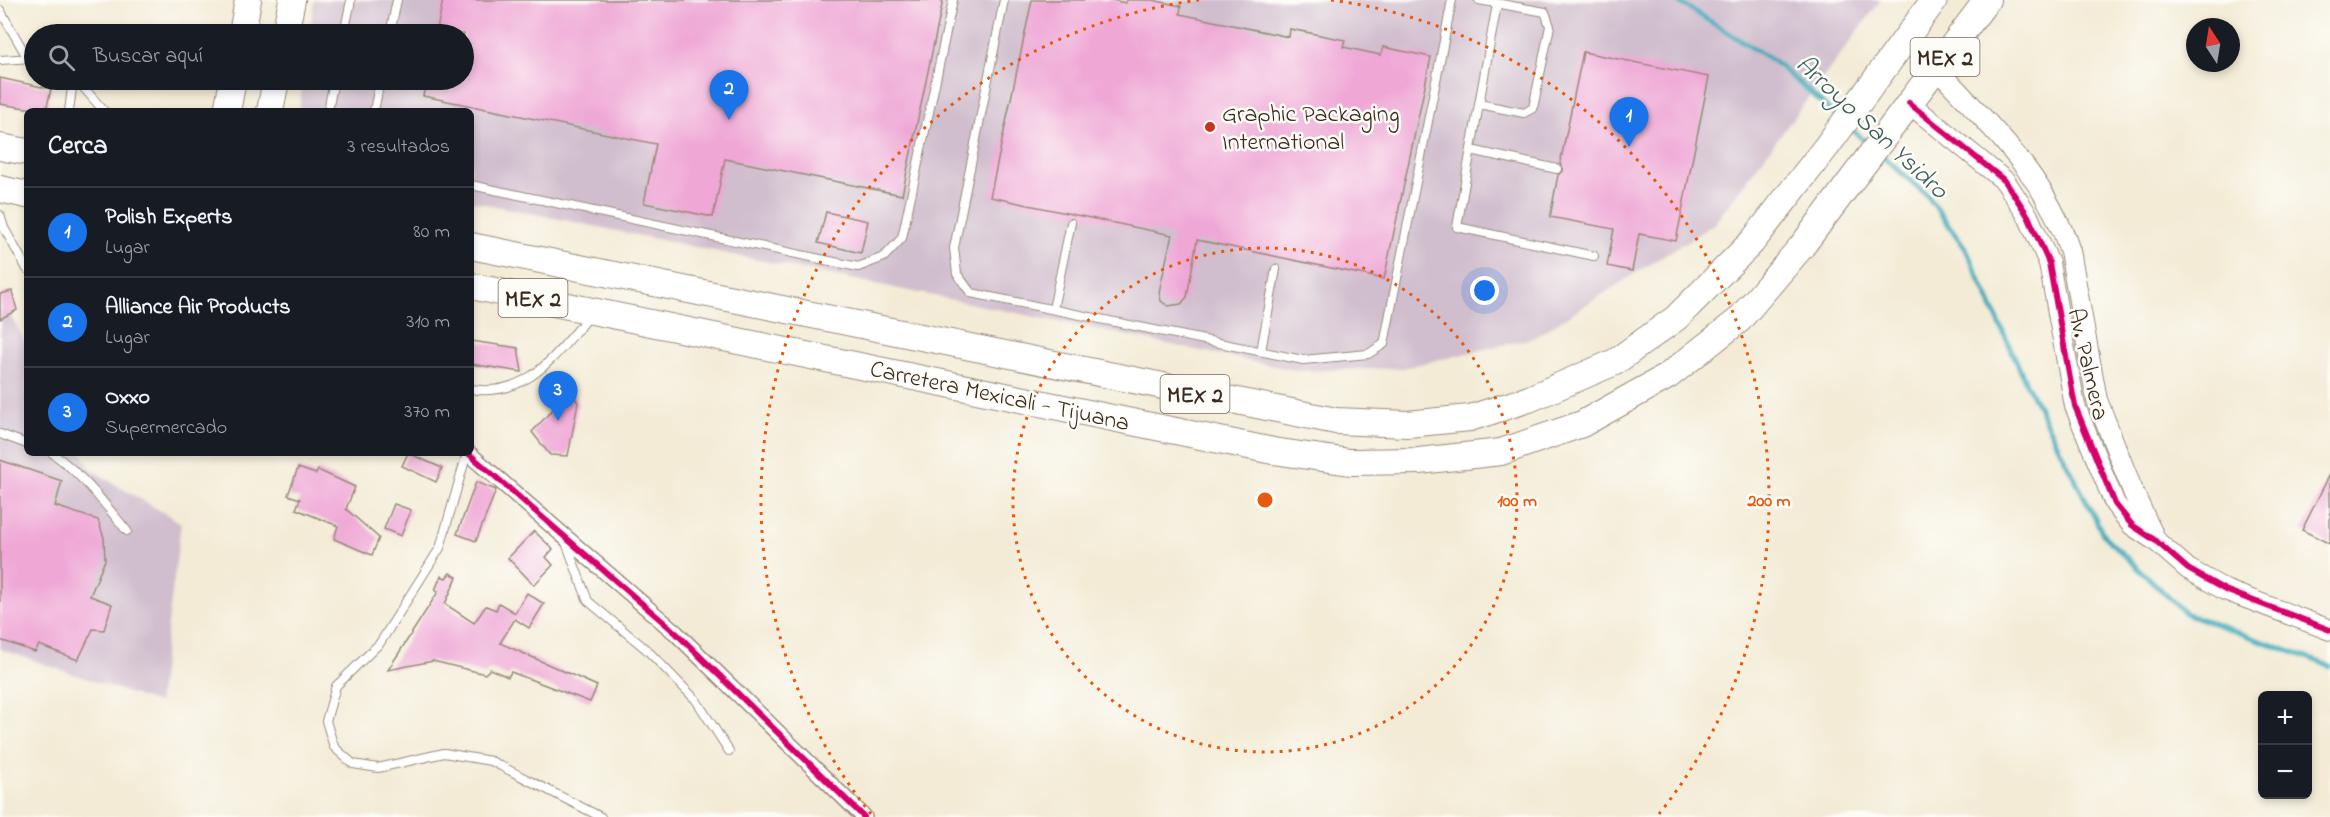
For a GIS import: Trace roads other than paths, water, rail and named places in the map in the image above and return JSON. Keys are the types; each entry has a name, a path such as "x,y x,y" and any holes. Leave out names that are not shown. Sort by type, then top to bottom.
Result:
{"main road":[{"path":"244,24 248,0"},
{"path":"287,24 292,0"},
{"name":"Carretera Mexicali - Tijuana","path":"474,247 1336,421 1407,424 1470,418 1529,399 1615,362 1676,318 1752,242 1827,146 1870,84 1934,0"},
{"name":"Carretera Mexicali - Tijuana","path":"474,287 1273,451 1350,462 1419,461 1501,452 1582,424 1668,376 1739,320 1863,168 1905,108 1987,0"},
{"path":"228,108 231,90"},
{"path":"271,108 274,90"},
{"path":"0,147 24,151"},
{"path":"0,189 24,194"}],"street":[{"name":"Av. Palmera","path":"1936,68 2025,163 2063,228 2070,251 2097,400 2134,494 2156,541"},
{"name":"Av. Palmera","path":"1905,108 2005,181 2028,216 2049,263 2075,406 2115,504 2132,525 2156,541 2187,569 2225,591 2330,630"},
{"path":"471,456 676,633 864,817"}],"lane":[{"path":"346,24 351,0"},
{"path":"392,24 397,0"},
{"path":"474,186 858,267 884,257 902,238 953,0"},
{"path":"1004,0 954,248 957,274 971,293 1303,360 1368,354 1384,344 1452,0"},
{"path":"1479,0 1545,12 1550,26 1533,108 1524,113 1479,104"},
{"path":"1497,4 1457,227 1594,256"},
{"path":"0,10 24,46"},
{"path":"0,60 24,58"},
{"path":"70,108 73,90"},
{"path":"84,90 101,108"},
{"path":"329,108 332,90"},
{"path":"375,108 378,90"},
{"path":"1471,150 1557,169"},
{"path":"2005,181 2018,178 2023,173 2025,163"},
{"path":"0,215 4,228 24,264"},
{"path":"1053,309 1071,224"},
{"path":"1261,351 1276,269"},
{"path":"474,389 503,390 518,386 541,370 595,310"},
{"path":"0,434 24,443"},
{"path":"55,456 90,487 127,531"},
{"path":"467,456 440,548 380,643 336,686 326,721 334,747 353,764 378,768 444,753 491,760 601,817"},
{"path":"564,538 588,601 646,650 696,700 729,751"}],"waterway":[{"name":"Arroyo San Ysidro","path":"1676,0 1775,62 1840,119"},
{"name":"Arroyo San Ysidro","path":"1849,127 1869,145"},
{"name":"Arroyo San Ysidro","path":"1881,155 1927,195 1966,249 2027,385 2104,536 2185,613 2330,666"}],"place":[{"name":"Alliance Air Products","path":"729,120"},
{"name":"Graphic Packaging International","path":"1210,127"},
{"name":"Polish Experts","path":"1629,147"},
{"name":"Oxxo","path":"558,421"}]}
